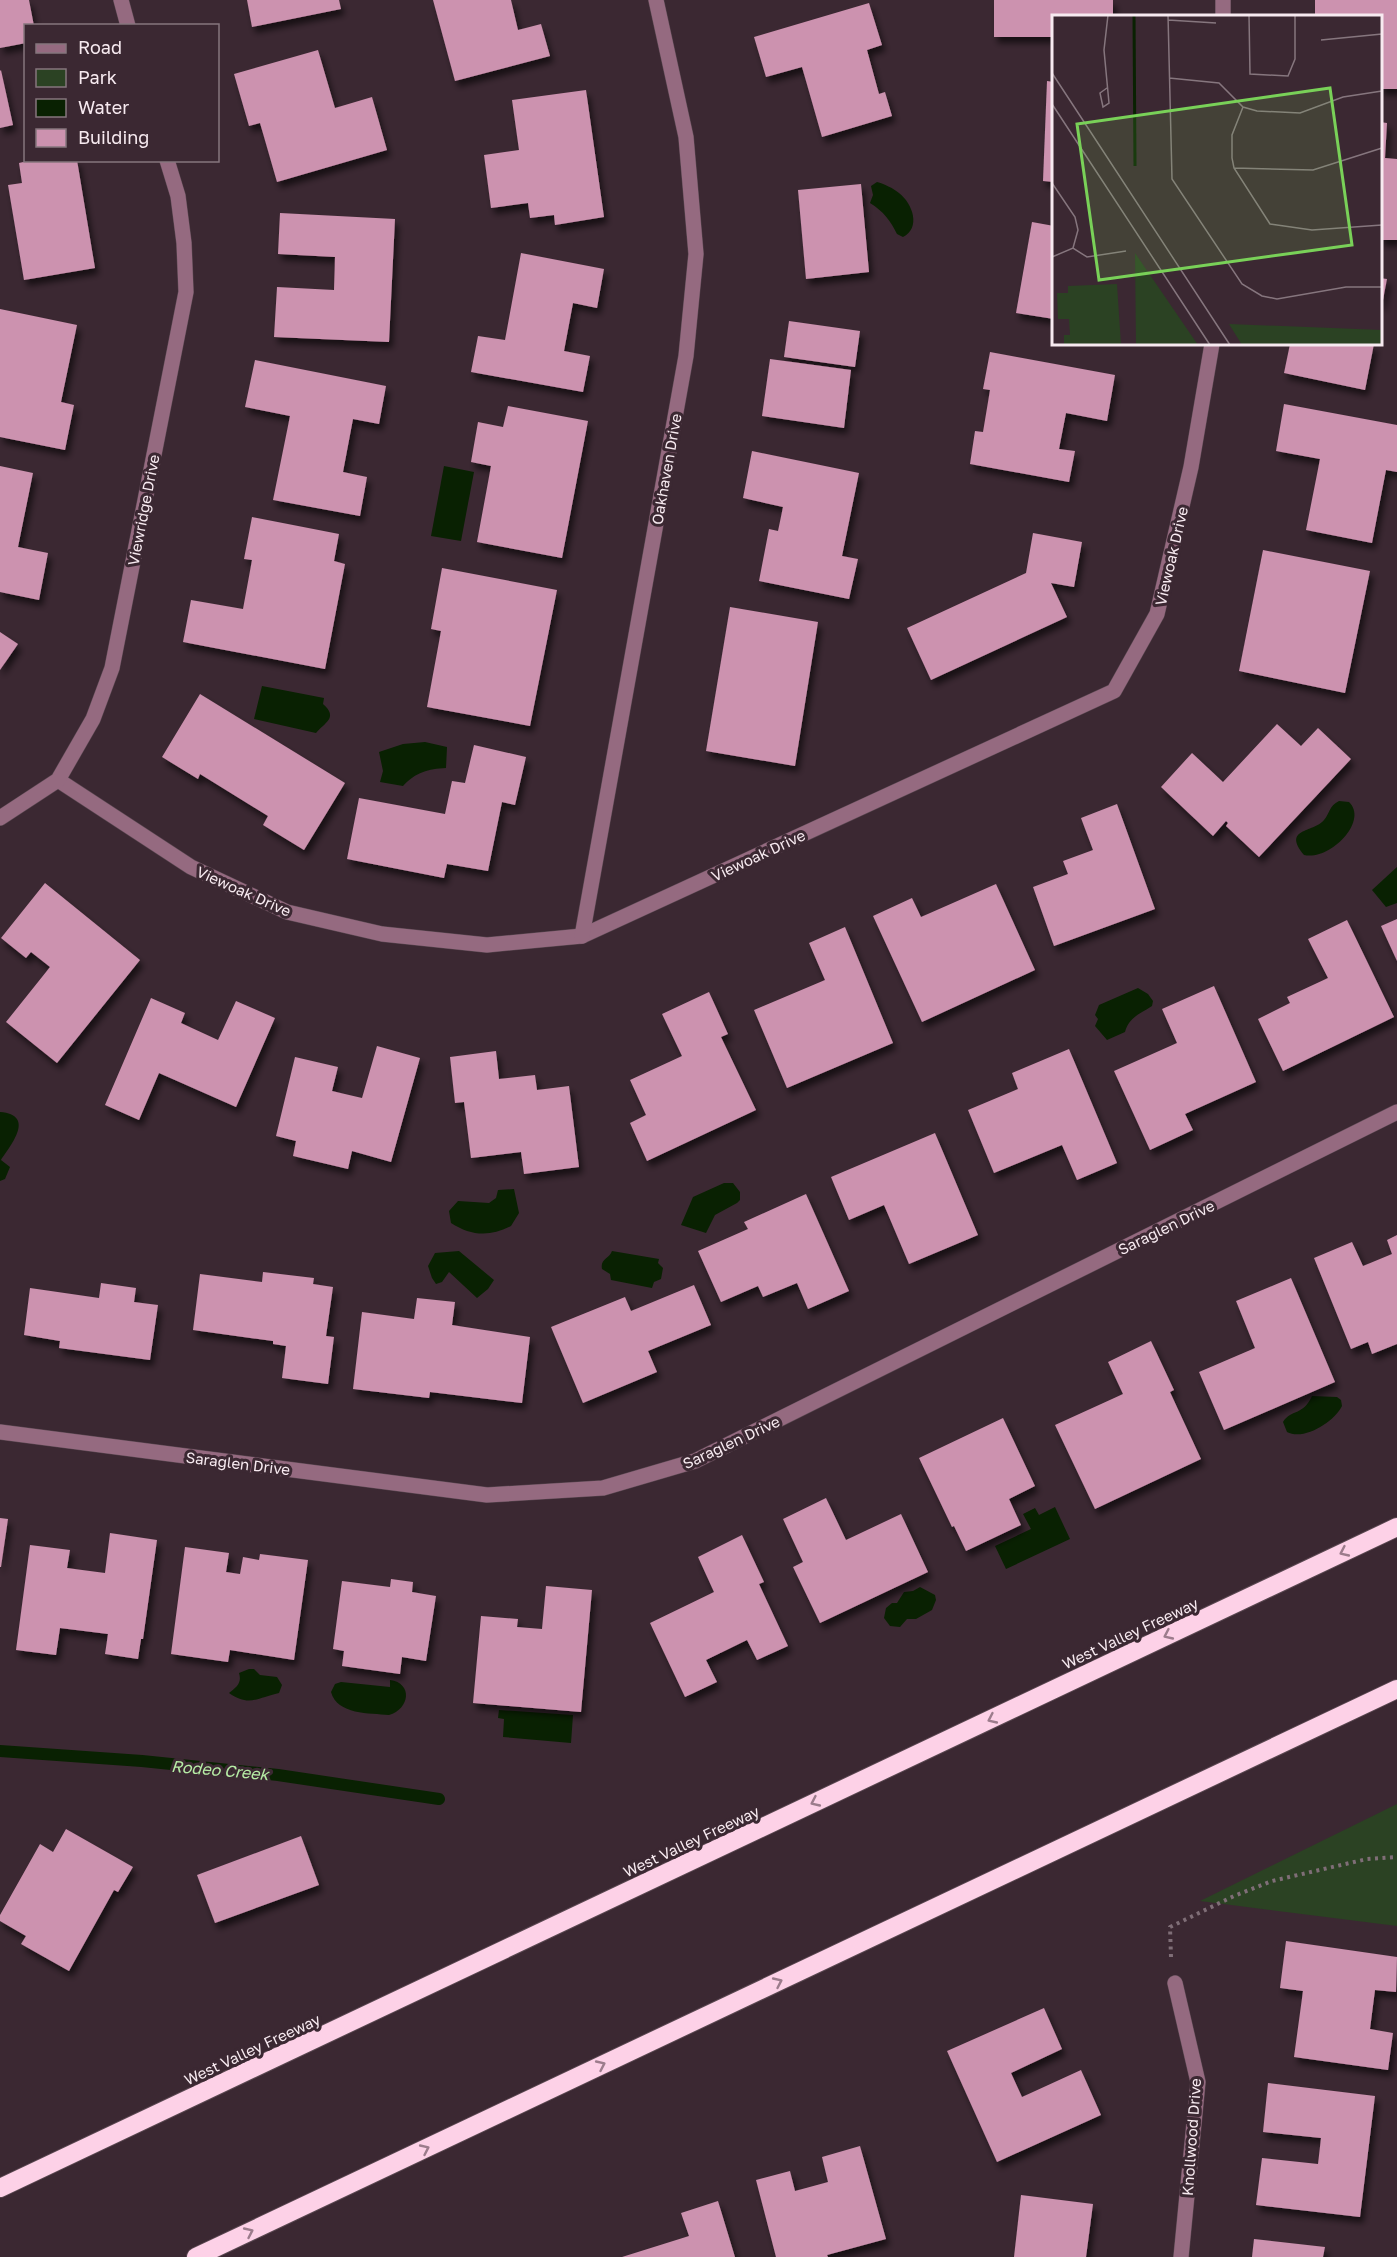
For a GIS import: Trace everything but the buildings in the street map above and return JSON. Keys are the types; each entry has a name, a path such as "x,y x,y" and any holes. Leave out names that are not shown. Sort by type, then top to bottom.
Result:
{"highway":[{"name":"West Valley Freeway","path":"0,2188 1397,1527"},
{"path":"196,2257 1397,1689"}],"street":[{"path":"121,0 127,24"},
{"name":"Oakhaven Drive","path":"582,936 686,356 696,254 686,137 656,0"},
{"path":"1222,15 1223,0"},
{"name":"Viewridge Drive","path":"0,818 58,780 93,719 112,668 186,292 184,243 178,196 168,162"},
{"name":"Viewoak Drive","path":"58,780 191,867 287,912 382,934 487,945 582,936 1114,691 1157,614 1191,467 1212,345"},
{"name":"Saraglen Drive","path":"0,1432 488,1495 603,1488 695,1461 1397,1112"},
{"name":"Knollwood Drive","path":"1175,1983 1198,2082 1181,2257"}],"path":[{"path":"1175,1983 1170,1927 1234,1896 1272,1881 1367,1859 1397,1857"}],"green space":[{"path":"1397,1804 1397,1926 1200,1901"}],"water":[{"path":"877,182 899,193 911,209 912,228 903,237 897,234 886,217 870,203 873,195 871,186"},
{"path":"444,466 474,472 461,541 431,536"},
{"path":"262,686 324,698 323,704 330,713 329,720 316,733 254,719"},
{"path":"425,742 447,747 446,768 423,772 403,786 380,782 383,771 379,752 403,744"},
{"path":"1339,801 1349,802 1354,810 1354,819 1350,829 1344,838 1325,852 1304,855 1296,840 1298,835 1324,820 1333,805"},
{"path":"1397,867 1397,903 1386,907 1372,890"},
{"path":"1138,988 1148,994 1153,1001 1152,1006 1132,1019 1125,1032 1107,1040 1095,1026 1098,1019 1095,1015 1099,1005"},
{"path":"0,1112 11,1114 17,1119 19,1125 15,1139 1,1160 10,1167 5,1179 0,1181"},
{"path":"724,1183 733,1183 740,1192 740,1200 737,1203 715,1215 706,1233 681,1225 693,1197"},
{"path":"514,1189 519,1213 511,1226 496,1232 481,1234 473,1233 451,1223 449,1211 458,1201 489,1203 496,1198 498,1190"},
{"path":"459,1251 494,1280 488,1289 477,1298 449,1272 442,1282 436,1284 432,1278 428,1266 435,1253"},
{"path":"612,1251 659,1259 658,1263 663,1268 661,1279 654,1282 652,1288 611,1280 610,1274 602,1269 602,1266 603,1261"},
{"path":"1312,1396 1337,1397 1341,1400 1342,1406 1326,1424 1310,1432 1294,1434 1287,1432 1283,1422 1290,1415 1305,1407"},
{"path":"1055,1507 1070,1539 1006,1569 995,1546 1031,1529 1023,1514 1035,1508 1039,1515"},
{"path":"920,1587 935,1595 936,1600 932,1610 916,1619 907,1619 900,1627 890,1626 884,1618 886,1608 892,1603 897,1603 904,1592"},
{"path":"254,1669 260,1675 277,1677 282,1685 279,1693 259,1699 242,1700 229,1693 238,1684 239,1673"},
{"path":"390,1680 402,1686 406,1696 401,1707 389,1715 347,1709 334,1700 331,1692 335,1684 341,1682 390,1687"},
{"path":"499,1710 573,1715 571,1743 503,1737 504,1719 498,1718"}],"waterway":[{"name":"Rodeo Creek","path":"0,1751 142,1761 278,1775 439,1799"}]}
